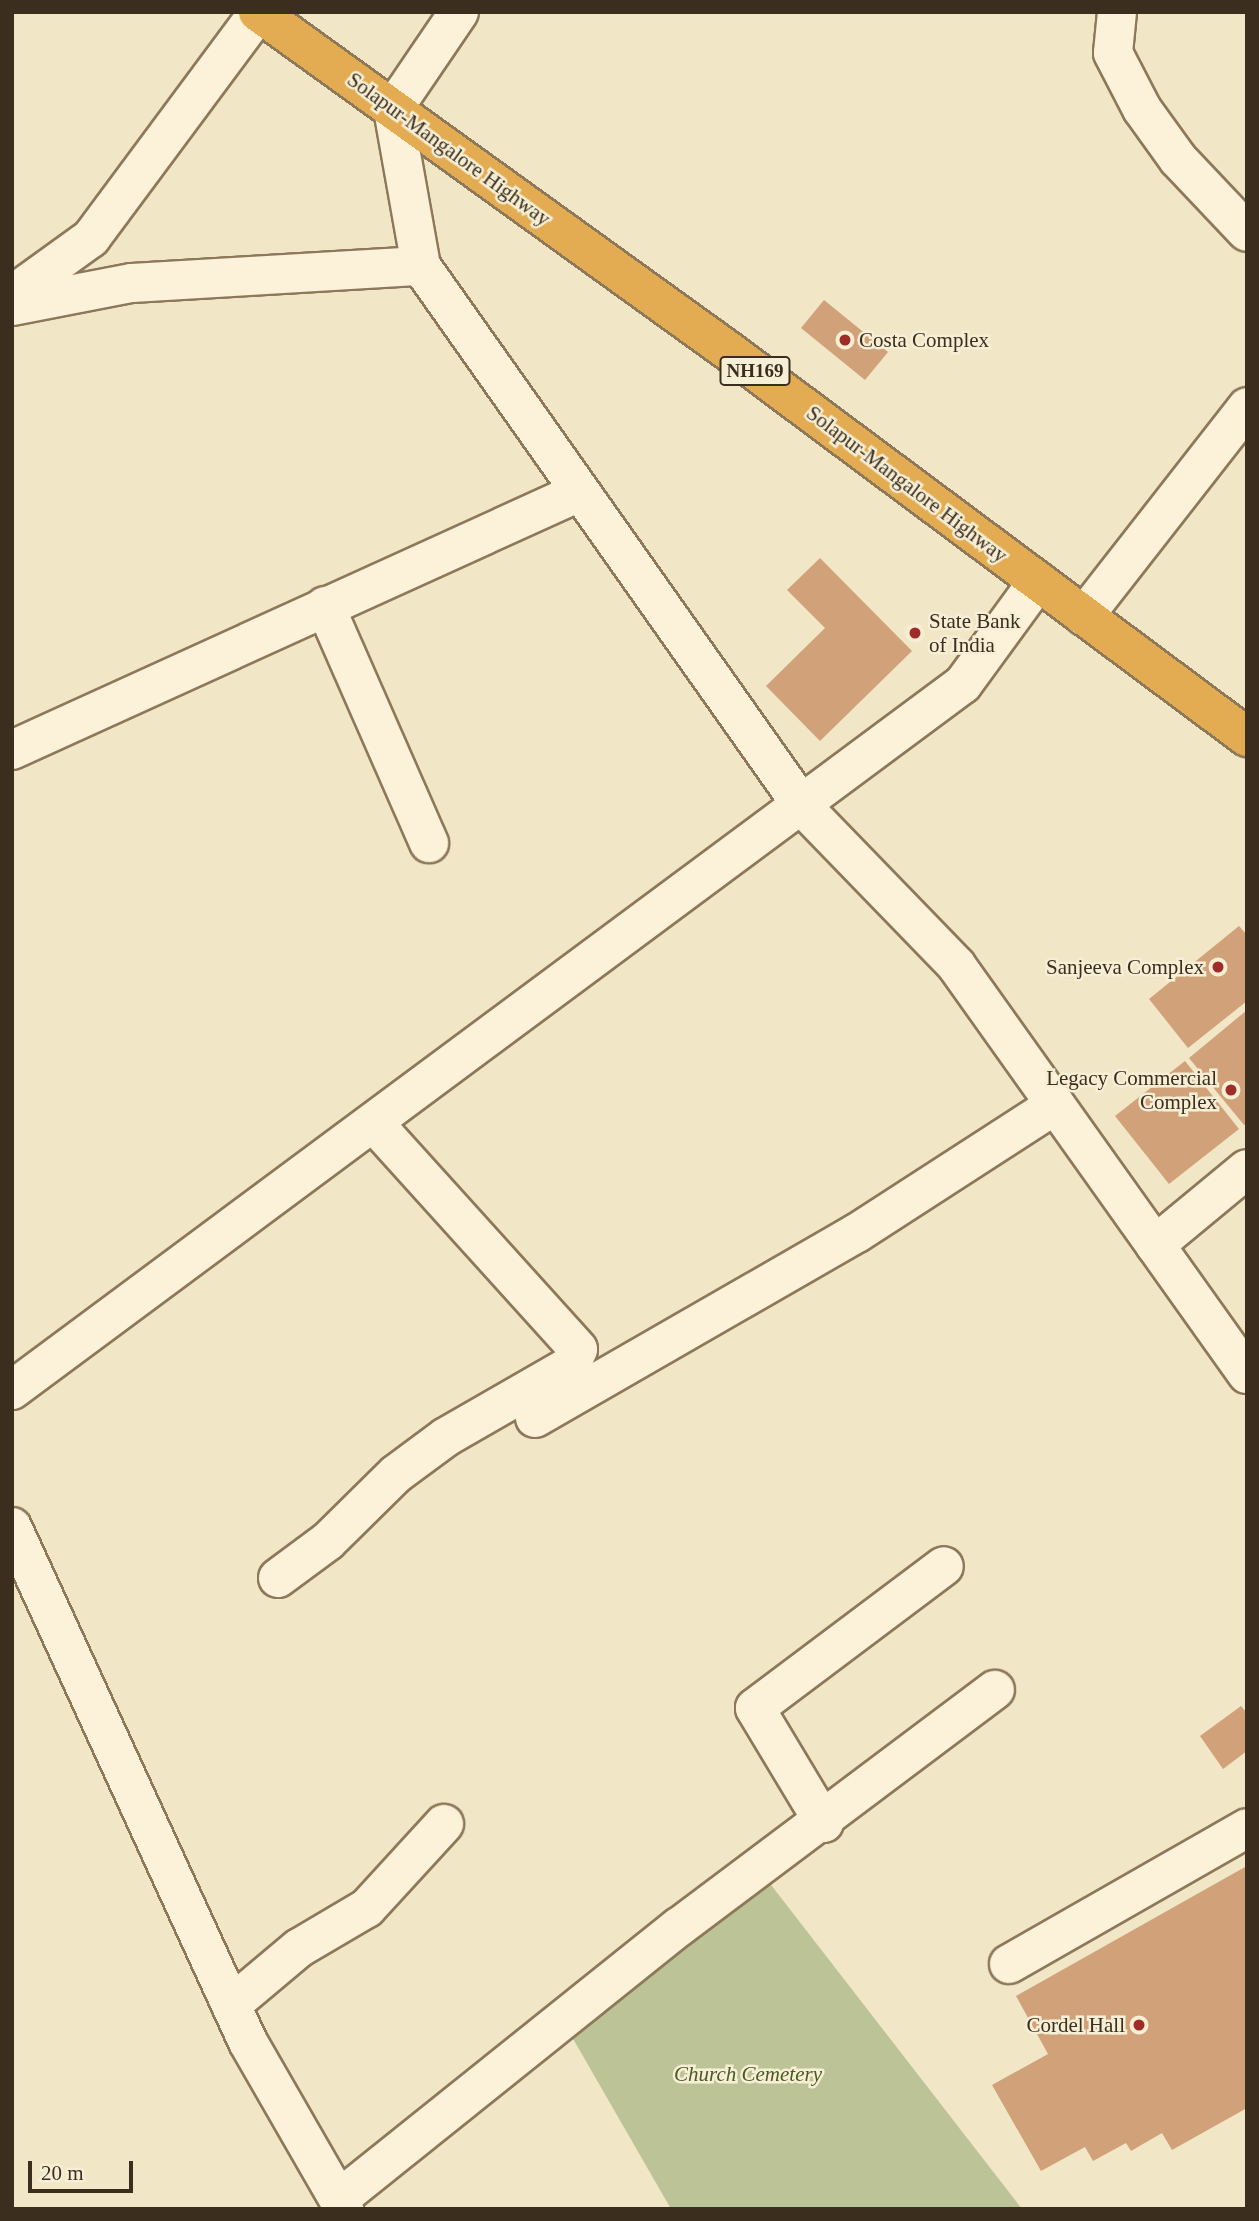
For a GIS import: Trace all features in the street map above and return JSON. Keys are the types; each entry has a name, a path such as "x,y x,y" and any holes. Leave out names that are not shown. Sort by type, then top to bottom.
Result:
{"highway":[{"name":"Solapur-Mangalore Highway","path":"258,12 1038,581 1247,737"}],"street":[{"path":"12,295 91,238 258,12"},
{"path":"459,12 393,109 421,266 577,493 803,807 956,965 1247,1374"},
{"path":"1117,12 1113,53 1142,108 1178,159 1247,232"},
{"path":"12,306 132,283 421,266"},
{"path":"1084,616 1247,407"},
{"path":"12,750 577,493"},
{"path":"12,1390 374,1123 510,1016 803,807 964,684 1038,581"},
{"path":"325,606 429,843"},
{"path":"535,1418 857,1233 1055,1105"},
{"path":"278,1578 328,1541 396,1474 446,1437 571,1365 578,1349 374,1123"},
{"path":"1155,1245 1247,1169"},
{"path":"12,1527 231,2005 341,2204 679,1927 824,1823 995,1690"},
{"path":"824,1823 755,1708 944,1566"},
{"path":"231,2005 299,1948 367,1908 444,1824"},
{"path":"1009,1964 1247,1828"}],"green space":[{"name":"Church Cemetery","path":"768,1881 1022,2209 671,2209 568,2030"}],"building":[{"name":"Costa Complex","path":"824,300 888,352 865,380 801,328"},
{"path":"820,558 912,651 820,741 766,686 825,628 787,590"},
{"name":"Sanjeeva Complex","path":"1239,926 1247,935 1247,1001 1188,1048 1149,999"},
{"name":"Legacy Commercial Complex","path":"1247,1010 1247,1123 1244,1125 1189,1058"},
{"path":"1185,1061 1239,1129 1169,1184 1115,1116"},
{"path":"1241,1706 1247,1713 1247,1751 1223,1769 1200,1736"},
{"name":"Cordel Hall","path":"1245,1867 1247,2108 1172,2150 1162,2133 1131,2151 1126,2143 1093,2161 1085,2147 1041,2171 992,2085 1048,2054 1016,1996"}],"place":[{"name":"Costa Complex","path":"845,340"},
{"name":"State Bank of India","path":"915,633"},
{"name":"Sanjeeva Complex","path":"1218,967"},
{"name":"Legacy Commercial Complex","path":"1231,1090"},
{"name":"Cordel Hall","path":"1139,2025"}]}
